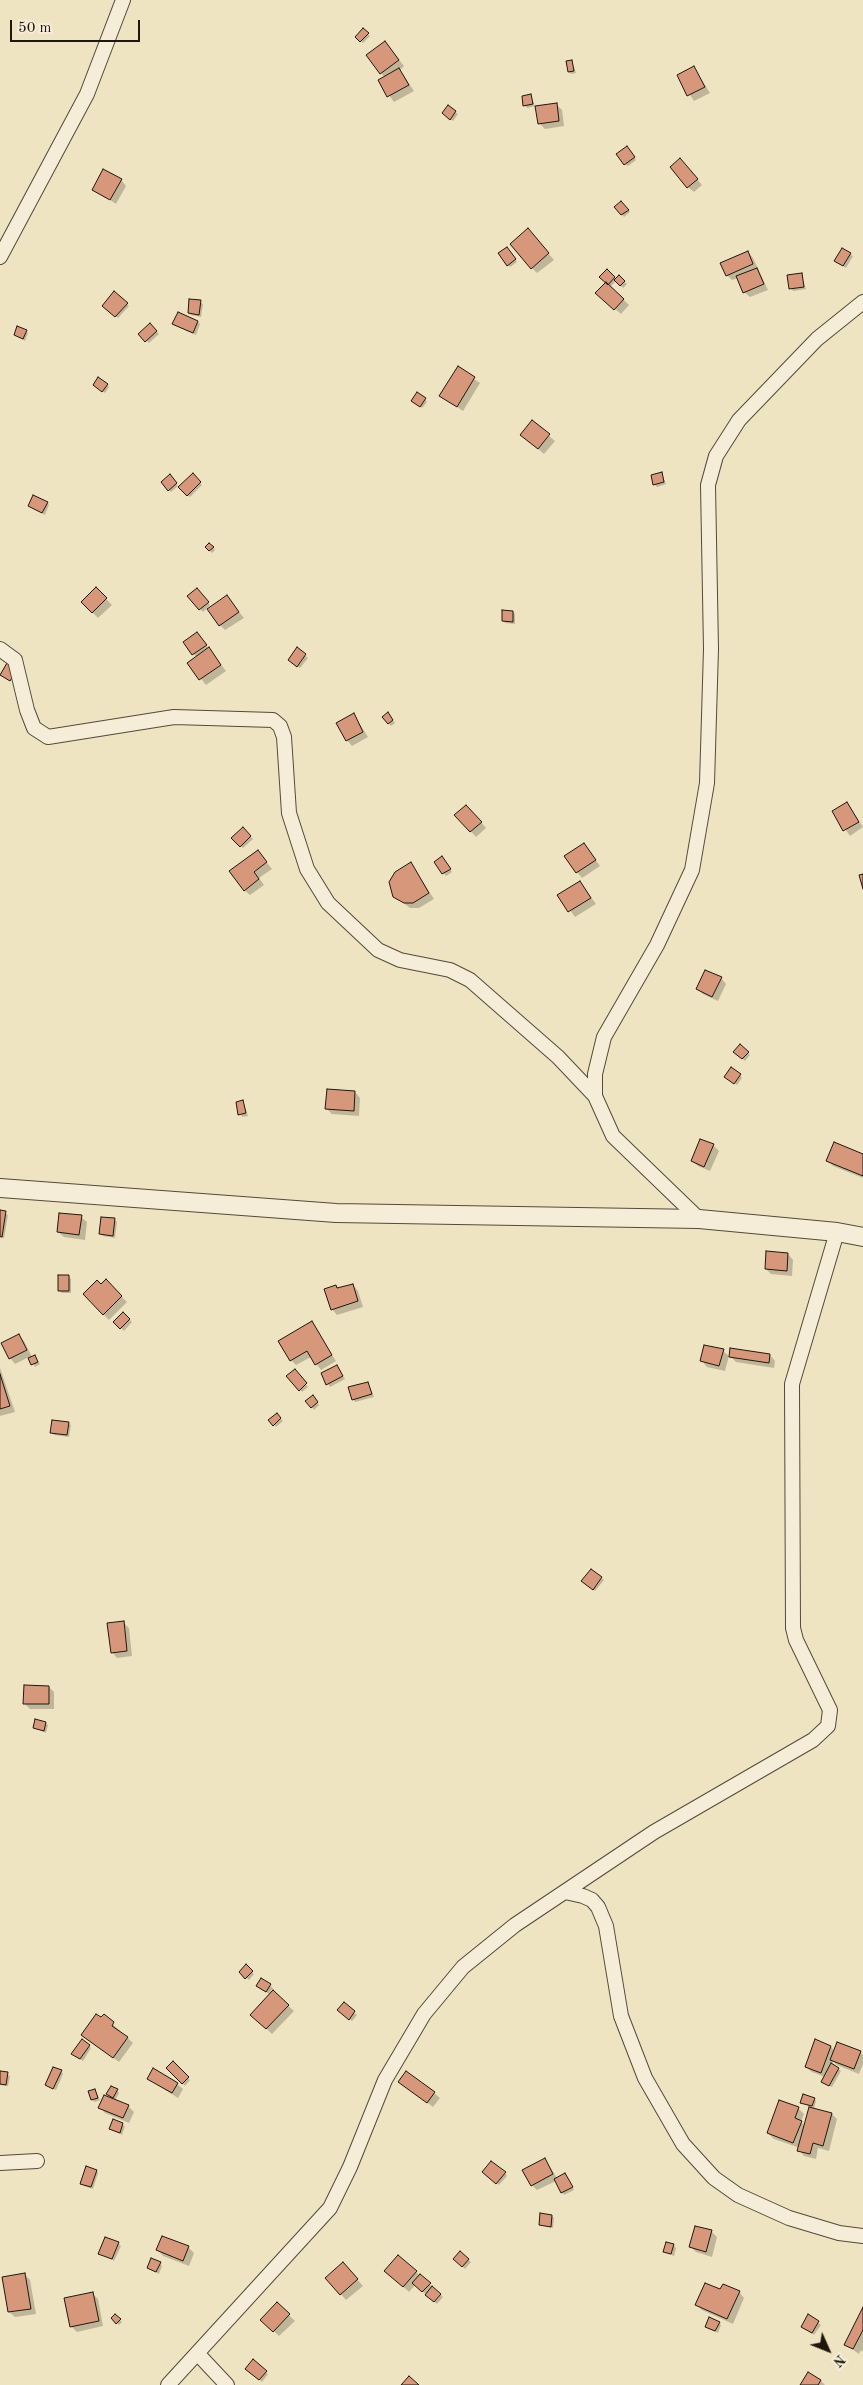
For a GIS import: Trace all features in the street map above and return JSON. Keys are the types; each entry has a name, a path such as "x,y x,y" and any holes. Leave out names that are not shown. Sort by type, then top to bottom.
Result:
{"street":[{"path":"0,257 87,94 123,0"},
{"path":"595,1096 595,1074 604,1037 657,945 692,870 707,782 711,649 708,485 716,456 739,420 817,339 863,302"},
{"path":"0,649 15,660 27,710 34,728 48,737 174,717 273,720 280,726 284,737 289,813 307,868 328,903 378,950 400,960 450,970 470,980 558,1057 595,1096 613,1136 698,1219"},
{"path":"0,1188 336,1213 698,1219 837,1232 863,1237"},
{"path":"168,2385 330,2208 350,2167 385,2080 424,2014 463,1968 515,1925 654,1832 813,1740 828,1726 830,1710 796,1640 794,1628 792,1384 837,1232"},
{"path":"565,1892 592,1900 601,1913 606,1926 621,2016 645,2078 683,2144 714,2178 738,2195 790,2218 839,2233 863,2236"},
{"path":"0,2163 37,2161"},
{"path":"197,2353 227,2385"}],"building":[{"path":"363,28 369,33 360,42 355,37"},
{"path":"385,41 399,60 380,74 366,55"},
{"path":"572,60 574,71 568,72 566,61"},
{"path":"694,66 705,87 687,96 677,75"},
{"path":"399,68 409,85 387,97 378,80"},
{"path":"531,94 533,104 523,106 522,96"},
{"path":"557,103 559,121 538,124 535,106"},
{"path":"448,105 456,111 450,120 442,113"},
{"path":"627,146 635,157 624,165 616,154"},
{"path":"680,158 698,179 687,188 670,167"},
{"path":"103,169 122,179 110,200 92,190"},
{"path":"621,201 629,210 621,215 614,207"},
{"path":"528,228 549,253 531,269 510,244"},
{"path":"507,247 516,259 507,266 498,253"},
{"path":"842,248 851,253 843,266 834,261"},
{"path":"748,251 753,264 726,276 720,263"},
{"path":"757,268 764,284 743,293 736,276"},
{"path":"607,269 615,277 608,285 599,277"},
{"path":"802,273 804,287 789,289 787,275"},
{"path":"619,275 625,281 620,286 614,280"},
{"path":"606,282 624,299 614,310 595,293"},
{"path":"114,291 128,303 115,317 102,306"},
{"path":"189,299 201,300 199,315 188,313"},
{"path":"178,312 198,321 193,333 172,324"},
{"path":"150,323 157,331 145,342 138,334"},
{"path":"17,326 27,330 23,339 14,335"},
{"path":"458,366 475,377 457,407 439,396"},
{"path":"98,377 108,384 102,392 93,385"},
{"path":"417,392 426,398 420,407 411,401"},
{"path":"532,420 550,434 538,449 520,435"},
{"path":"662,472 664,482 653,485 651,475"},
{"path":"193,473 201,482 187,496 178,487"},
{"path":"170,474 177,483 168,491 161,482"},
{"path":"33,495 48,502 42,513 28,506"},
{"path":"209,543 214,547 209,551 205,547"},
{"path":"96,587 107,598 92,613 81,602"},
{"path":"197,588 209,602 199,610 187,596"},
{"path":"227,595 239,612 219,626 207,609"},
{"path":"502,610 513,611 513,622 502,621"},
{"path":"197,632 207,645 192,655 183,642"},
{"path":"209,647 221,665 199,680 187,663"},
{"path":"297,647 306,654 297,667 288,660"},
{"path":"7,663 17,669 10,681 0,675"},
{"path":"388,712 393,720 388,724 382,717"},
{"path":"354,713 363,732 346,741 336,723"},
{"path":"847,802 859,822 843,831 832,811"},
{"path":"466,805 482,822 470,832 454,815"},
{"path":"243,827 251,836 240,847 231,838"},
{"path":"584,843 596,860 576,873 564,856"},
{"path":"258,850 267,862 254,872 259,879 244,891 229,871"},
{"path":"442,856 451,869 442,874 434,862"},
{"path":"411,862 429,893 413,903 404,903 393,897 389,882 395,872"},
{"path":"863,874 863,889 859,875"},
{"path":"580,881 591,898 568,912 557,895"},
{"path":"705,970 722,977 712,997 696,989"},
{"path":"740,1044 749,1052 742,1059 733,1052"},
{"path":"731,1067 741,1074 734,1084 724,1077"},
{"path":"327,1089 355,1091 354,1111 325,1109"},
{"path":"243,1100 246,1113 238,1115 236,1102"},
{"path":"700,1139 714,1144 704,1167 691,1161"},
{"path":"834,1142 863,1154 863,1176 826,1161"},
{"path":"0,1210 6,1211 2,1237 0,1236"},
{"path":"59,1213 82,1215 79,1235 57,1232"},
{"path":"101,1217 115,1218 113,1236 99,1234"},
{"path":"766,1251 788,1253 787,1271 765,1269"},
{"path":"58,1275 69,1275 69,1291 58,1291"},
{"path":"106,1279 122,1296 103,1315 83,1294 97,1280 101,1284"},
{"path":"353,1284 358,1301 331,1310 324,1289 336,1285 337,1288"},
{"path":"123,1312 130,1319 120,1329 113,1322"},
{"path":"312,1321 332,1355 315,1365 307,1351 290,1361 278,1341"},
{"path":"19,1334 27,1350 9,1359 1,1343"},
{"path":"704,1345 724,1349 719,1366 700,1361"},
{"path":"730,1348 770,1354 769,1363 729,1357"},
{"path":"35,1355 38,1362 31,1365 28,1358"},
{"path":"337,1365 343,1376 326,1385 321,1373"},
{"path":"295,1369 307,1383 299,1391 286,1376"},
{"path":"0,1374 10,1406 0,1409"},
{"path":"368,1382 372,1394 352,1400 348,1387"},
{"path":"313,1395 318,1402 311,1408 305,1401"},
{"path":"277,1413 281,1418 273,1426 268,1420"},
{"path":"52,1420 69,1422 67,1435 50,1433"},
{"path":"591,1569 602,1577 593,1590 581,1581"},
{"path":"124,1621 127,1651 111,1653 107,1623"},
{"path":"24,1685 49,1686 49,1704 23,1704"},
{"path":"35,1719 46,1722 44,1731 33,1728"},
{"path":"246,1964 253,1971 245,1979 239,1972"},
{"path":"261,1978 271,1984 266,1992 256,1986"},
{"path":"273,1990 289,2005 266,2029 250,2015"},
{"path":"344,2002 355,2011 349,2020 337,2010"},
{"path":"96,2014 101,2017 104,2014 114,2022 112,2026 128,2037 113,2058 81,2035"},
{"path":"82,2039 90,2045 80,2059 71,2054"},
{"path":"815,2039 831,2046 821,2073 805,2067"},
{"path":"837,2042 861,2051 854,2069 830,2060"},
{"path":"173,2061 189,2077 182,2084 166,2068"},
{"path":"831,2063 839,2068 829,2086 821,2082"},
{"path":"53,2067 62,2070 53,2089 45,2085"},
{"path":"153,2068 178,2083 172,2093 147,2079"},
{"path":"0,2071 8,2072 6,2085 0,2084"},
{"path":"406,2071 435,2092 427,2103 398,2082"},
{"path":"111,2086 118,2089 113,2098 106,2094"},
{"path":"95,2089 98,2098 91,2100 88,2091"},
{"path":"803,2094 815,2098 812,2106 800,2103"},
{"path":"104,2095 129,2105 123,2118 98,2108"},
{"path":"779,2100 799,2107 795,2118 802,2121 793,2143 767,2133"},
{"path":"809,2107 832,2113 823,2146 813,2143 810,2154 797,2151"},
{"path":"113,2119 123,2123 120,2133 109,2129"},
{"path":"545,2158 553,2174 531,2186 522,2170"},
{"path":"491,2161 506,2172 496,2184 482,2172"},
{"path":"86,2166 97,2170 91,2187 80,2184"},
{"path":"565,2173 573,2187 561,2193 554,2179"},
{"path":"540,2213 552,2215 551,2227 539,2225"},
{"path":"695,2226 712,2230 706,2252 689,2247"},
{"path":"162,2236 189,2246 183,2261 156,2250"},
{"path":"105,2237 119,2242 112,2259 98,2254"},
{"path":"666,2242 674,2244 671,2254 663,2252"},
{"path":"460,2251 469,2259 462,2267 453,2259"},
{"path":"398,2255 417,2271 403,2287 384,2271"},
{"path":"151,2258 161,2262 156,2272 147,2268"},
{"path":"343,2262 358,2279 340,2295 325,2278"},
{"path":"25,2273 31,2309 8,2312 2,2277"},
{"path":"420,2274 431,2283 422,2292 412,2283"},
{"path":"705,2283 720,2289 723,2284 740,2291 727,2319 695,2305"},
{"path":"432,2286 441,2294 434,2302 425,2295"},
{"path":"93,2292 99,2321 70,2327 64,2298"},
{"path":"277,2302 290,2314 273,2332 260,2320"},
{"path":"863,2307 863,2330 853,2349 844,2345"},
{"path":"115,2314 121,2319 116,2324 111,2318"},
{"path":"808,2314 819,2321 812,2333 801,2327"},
{"path":"709,2317 720,2322 715,2331 705,2327"},
{"path":"253,2359 267,2371 259,2380 245,2369"},
{"path":"808,2372 821,2380 818,2385 800,2385"},
{"path":"409,2376 419,2385 401,2385"}]}
